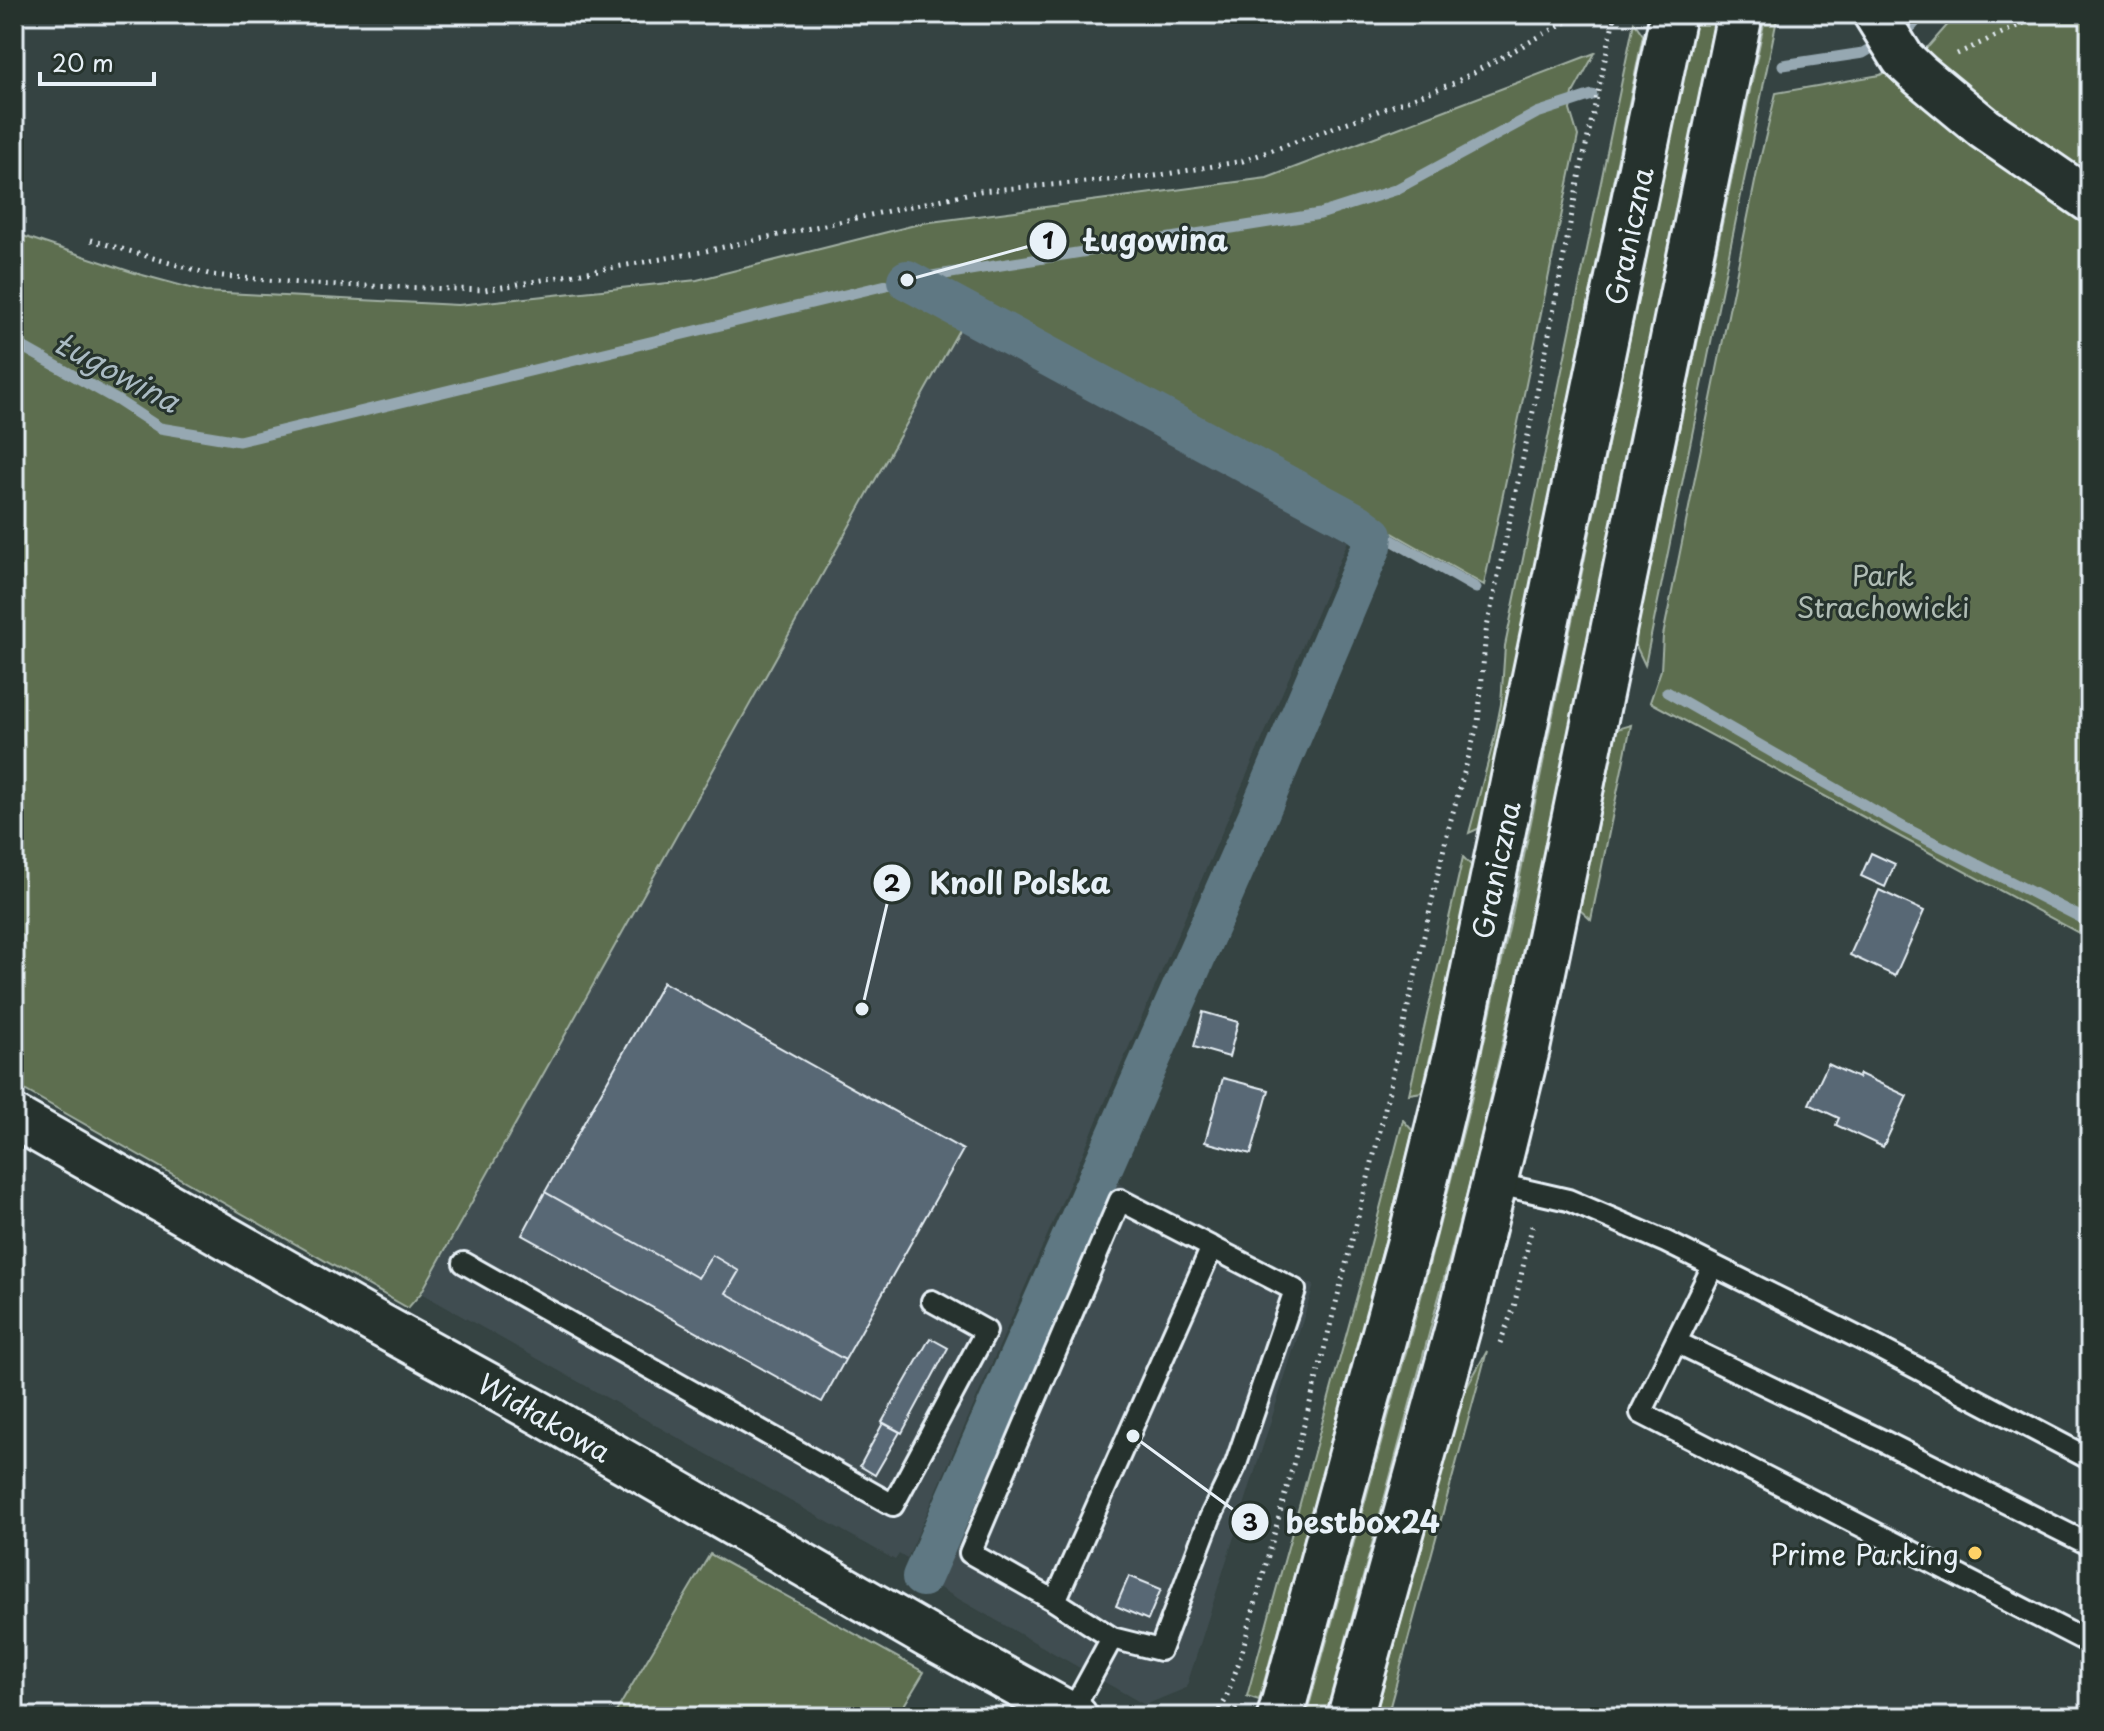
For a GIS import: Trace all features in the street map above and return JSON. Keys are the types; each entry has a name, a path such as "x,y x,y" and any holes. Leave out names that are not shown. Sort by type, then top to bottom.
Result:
{"main road":[{"name":"Graniczna","path":"1280,1717 1409,1244 1457,1051 1673,14"},
{"path":"1350,1717 1462,1313 1527,1049 1740,14"}],"street":[{"path":"1875,14 1912,67 1984,128 2090,201"},
{"name":"Widłakowa","path":"14,1117 1072,1716"}],"lane":[{"path":"1494,1183 1568,1200 1666,1242 1873,1345 2090,1459"},
{"path":"1120,1200 1295,1290 1236,1464 1210,1518 1160,1650 1112,1638 1055,1601 970,1553 1120,1200"},
{"path":"1055,1601 1212,1247"},
{"path":"464,1263 893,1505 986,1331 932,1301"},
{"path":"1713,1266 1641,1413 2090,1643"},
{"path":"1676,1342 2090,1545"},
{"path":"1072,1716 1112,1638"}],"path":[{"path":"91,240 212,275 309,284 485,290 701,252 980,191 1155,176 1243,161 1454,83 1581,14"},
{"path":"1216,1717 1228,1702 1320,1368 1398,1059 1448,830 1478,723 1486,632 1615,14"},
{"path":"1912,67 1944,60 2043,14"},
{"path":"1232,1717 1241,1695"}],"shaded area":[{"path":"960,328 1348,541 907,1559 899,1554 895,1560 421,1293"},
{"path":"1112,1180 1314,1285 1186,1688 1145,1705 936,1586"}],"green space":[{"path":"1696,14 1716,14 1533,912 1468,1190 1325,1717 1306,1717 1420,1301 1471,1101 1512,915"},
{"path":"1766,14 1778,14 1645,665 1636,646 1637,631"},
{"name":"Park Strachowicki","path":"1957,14 2090,14 2090,939 1650,702 1661,670 1663,636 1757,172 1776,93 1880,75 1929,46"},
{"path":"1634,22 1643,35 1482,827 1469,833 1494,740 1501,704 1505,646"},
{"path":"1595,53 1573,93 1570,110 1578,136 1484,585 1310,486 972,302 421,1293 408,1308 14,1084 14,233 135,273 205,292 458,305 697,280 923,223 1267,178"},
{"path":"1631,725 1591,920 1580,910 1617,729"},
{"path":"1463,857 1474,868 1422,1092 1409,1094"},
{"path":"1403,1120 1413,1131 1358,1345 1259,1700 1247,1696"},
{"path":"1487,1351 1387,1717 1375,1717 1463,1394"},
{"path":"710,1554 924,1672 897,1717 613,1717"}],"building":[{"path":"1871,853 1895,864 1885,887 1861,876"},
{"path":"1879,890 1924,911 1895,976 1850,955"},
{"path":"663,982 963,1150 845,1360 726,1293 739,1271 712,1255 698,1278 545,1192"},
{"path":"1203,1012 1238,1022 1229,1057 1194,1047"},
{"path":"1828,1064 1858,1078 1860,1074 1907,1096 1883,1147 1836,1125 1839,1118 1809,1104"},
{"path":"1223,1078 1269,1090 1251,1154 1205,1142"},
{"path":"545,1192 698,1278 712,1255 739,1271 726,1293 845,1360 822,1402 522,1235"},
{"path":"930,1338 948,1348 902,1433 882,1422"},
{"path":"883,1423 900,1432 875,1475 860,1466"},
{"path":"1129,1576 1161,1589 1148,1620 1116,1606"}],"waterway":[{"name":"Ługowina","path":"1898,33 1912,26 1922,14"},
{"name":"Ługowina","path":"1783,65 1863,53 1883,41"},
{"name":"Ługowina","path":"14,342 160,428 239,441 907,280 1320,214 1395,190 1537,113 1592,95"},
{"path":"907,280 1357,523 1373,535 1372,546 1260,811 922,1577"},
{"path":"1373,535 1388,538 1476,588"},
{"path":"1667,692 1903,827 2090,922"}],"place":[{"name":"Ługowina","path":"907,280"},
{"name":"Knoll Polska","path":"862,1009"},
{"name":"bestbox24","path":"1133,1436"},
{"name":"Prime Parking","path":"1975,1553"}]}
